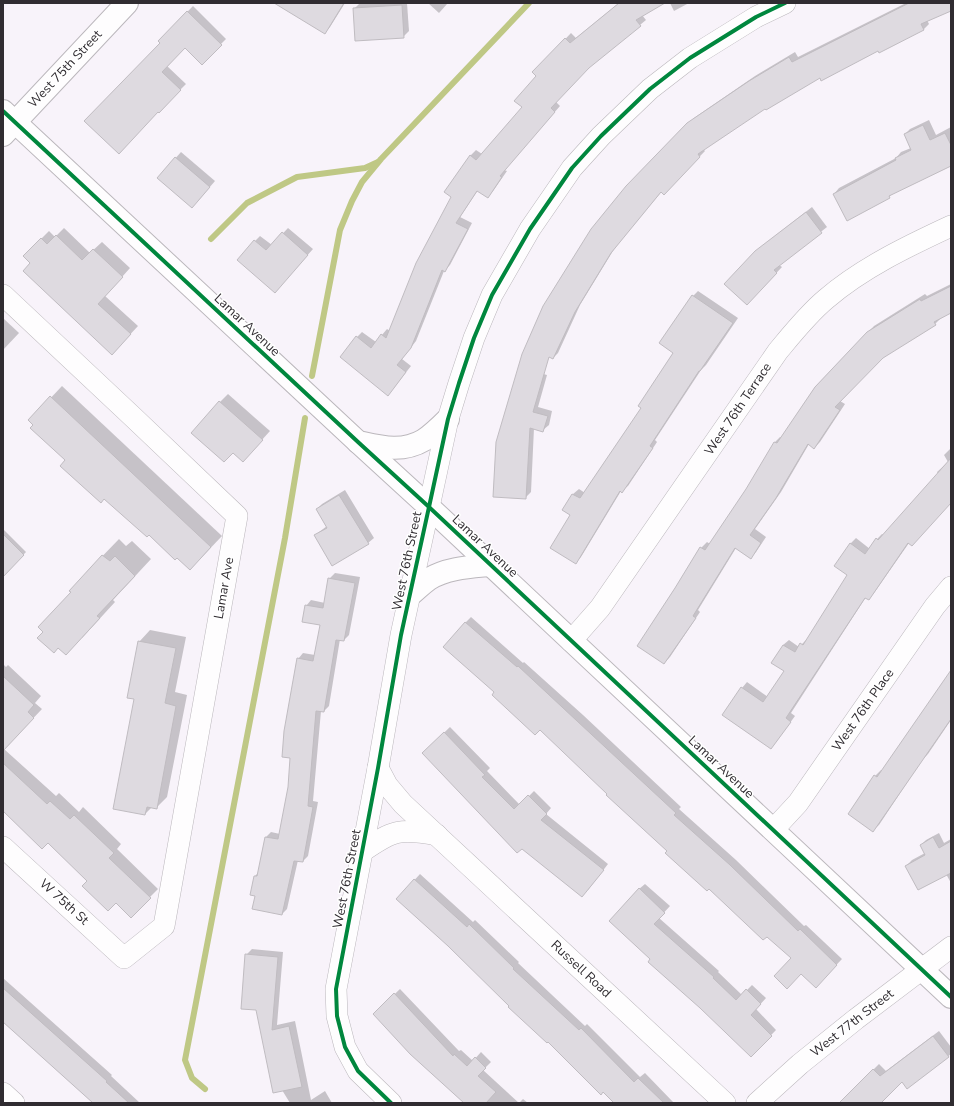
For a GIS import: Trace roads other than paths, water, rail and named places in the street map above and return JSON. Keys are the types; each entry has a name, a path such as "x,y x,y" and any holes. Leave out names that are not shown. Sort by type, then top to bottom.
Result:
{"street":[{"name":"West 75th Street","path":"7,123 127,3"},
{"name":"West 76th Street","path":"391,1103 358,1071 344,1047 337,1016 336,989 363,851 401,635 448,419 474,338 492,296 530,229 572,168 601,136 650,89 690,58 756,17 785,3"},
{"name":"Lamar Avenue","path":"7,123 429,507 951,997"},
{"name":"West 76th Terrace","path":"571,641 600,608 778,351 812,312 849,281 878,263 951,226"},
{"name":"Lamar Ave","path":"3,295 237,516 164,926 124,958"},
{"path":"358,442 393,449 409,446 425,439 448,419"},
{"path":"410,595 430,578 450,570 461,567 490,565"},
{"name":"West 76th Place","path":"773,830 798,803 931,612 951,587"},
{"name":"Russell Road","path":"378,768 387,785 403,804 725,1103"},
{"path":"363,851 382,837 399,832 414,831 437,835"},
{"name":"W 75th St","path":"3,847 124,958"},
{"name":"West 77th Street","path":"757,1103 800,1064 856,1019 951,947"},
{"path":"3,1093 14,1103"}],"waterway":[{"path":"312,376 340,230 362,182 381,159 529,3"},
{"path":"211,239 247,203 297,177 365,168 378,162"},
{"path":"205,1089 192,1078 185,1060 285,538 305,418"}]}
